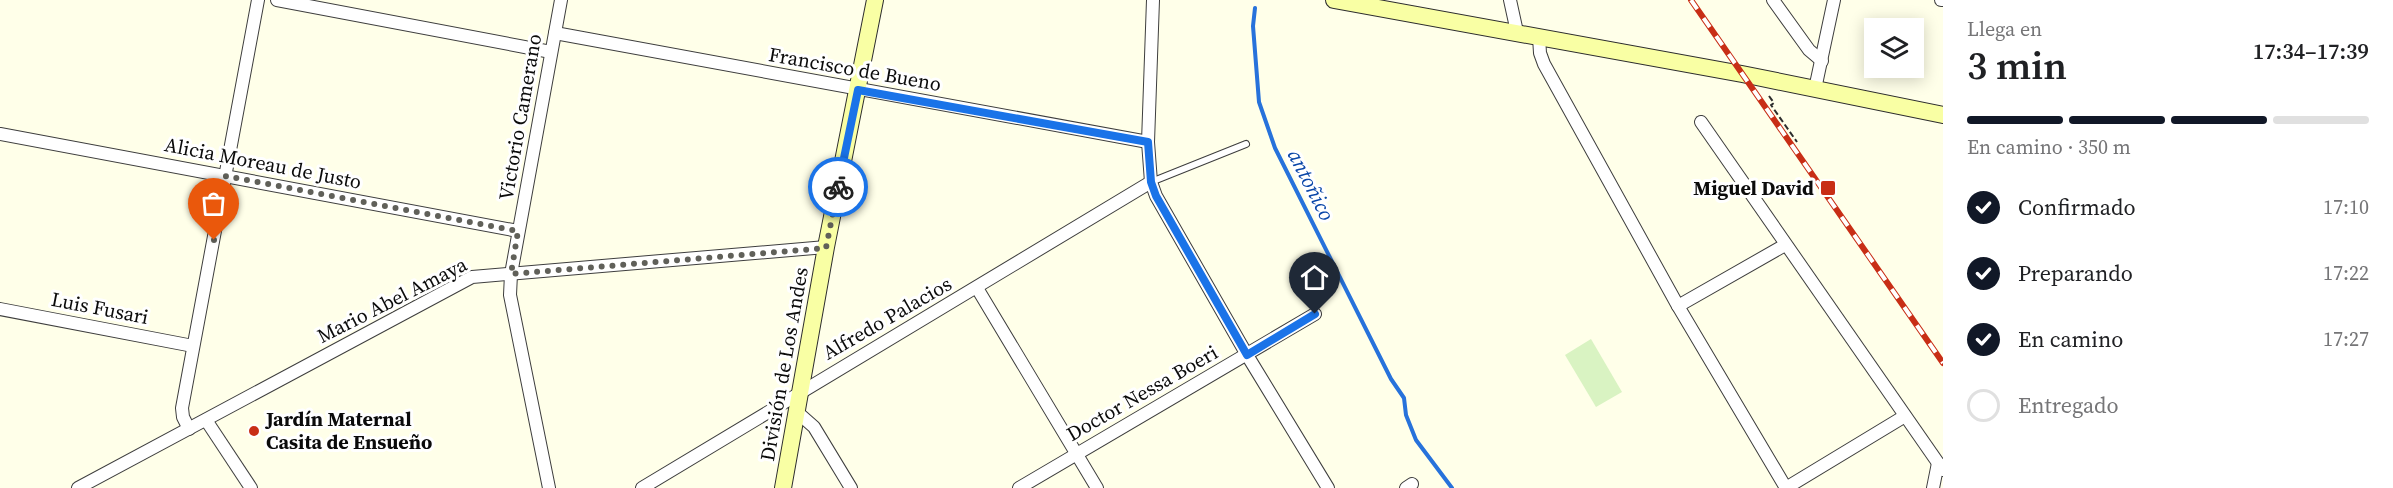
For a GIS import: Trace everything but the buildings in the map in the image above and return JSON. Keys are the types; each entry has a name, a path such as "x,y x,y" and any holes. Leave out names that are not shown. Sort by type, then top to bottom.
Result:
{"street":[{"path":"189,429 183,417 182,408 258,0"},
{"path":"277,0 551,52"},
{"name":"Victorio Camerano","path":"549,488 510,295 518,231 561,0"},
{"name":"División de Los Andes","path":"783,488 826,248 875,0"},
{"path":"1153,0 1148,142 1151,182 1156,196 1247,355 1328,488"},
{"path":"1334,0 1758,77 1943,115"},
{"path":"1510,0 1517,32"},
{"path":"1773,0 1809,50 1822,61"},
{"path":"1815,89 1834,0"},
{"name":"Francisco de Bueno","path":"555,33 1148,142"},
{"path":"1539,37 1540,53 1544,64 1678,306 1786,488 1905,416"},
{"path":"1701,122 1941,466 1933,488"},
{"name":"Alicia Moreau de Justo","path":"0,134 518,231"},
{"name":"Alfredo Palacios","path":"642,488 1151,182"},
{"path":"1678,306 1785,245"},
{"name":"Mario Abel Amaya","path":"78,488 472,277 826,248"},
{"path":"977,288 1098,488"},
{"name":"Luis Fusari","path":"0,309 193,346"},
{"name":"Doctor Nessa Boeri","path":"1019,488 1315,314"},
{"path":"797,412 814,427 851,488"},
{"path":"206,420 251,488"}],"lane":[{"path":"1151,182 1246,144"}],"path":[{"path":"1758,77 1774,103 1771,105 1797,142"}],"green space":[{"path":"1591,339 1622,392 1596,407 1565,355"}],"waterway":[{"name":"antoñico","path":"1255,8 1253,26 1259,102 1275,148 1391,379 1404,398 1406,415 1416,440 1452,488"}],"railway":[{"path":"1691,0 1943,363"}],"way so far":[{"path":"214,240 226,176 518,231 511,274 801,248 826,248 838,187"}],"place":[{"name":"Miguel David","path":"1828,188"},
{"name":"Jardín Maternal Casita de Ensueño","path":"254,431"}],"route":[{"path":"838,187 858,90 1148,142 1151,182 1156,196 1247,355 1315,314"}]}
